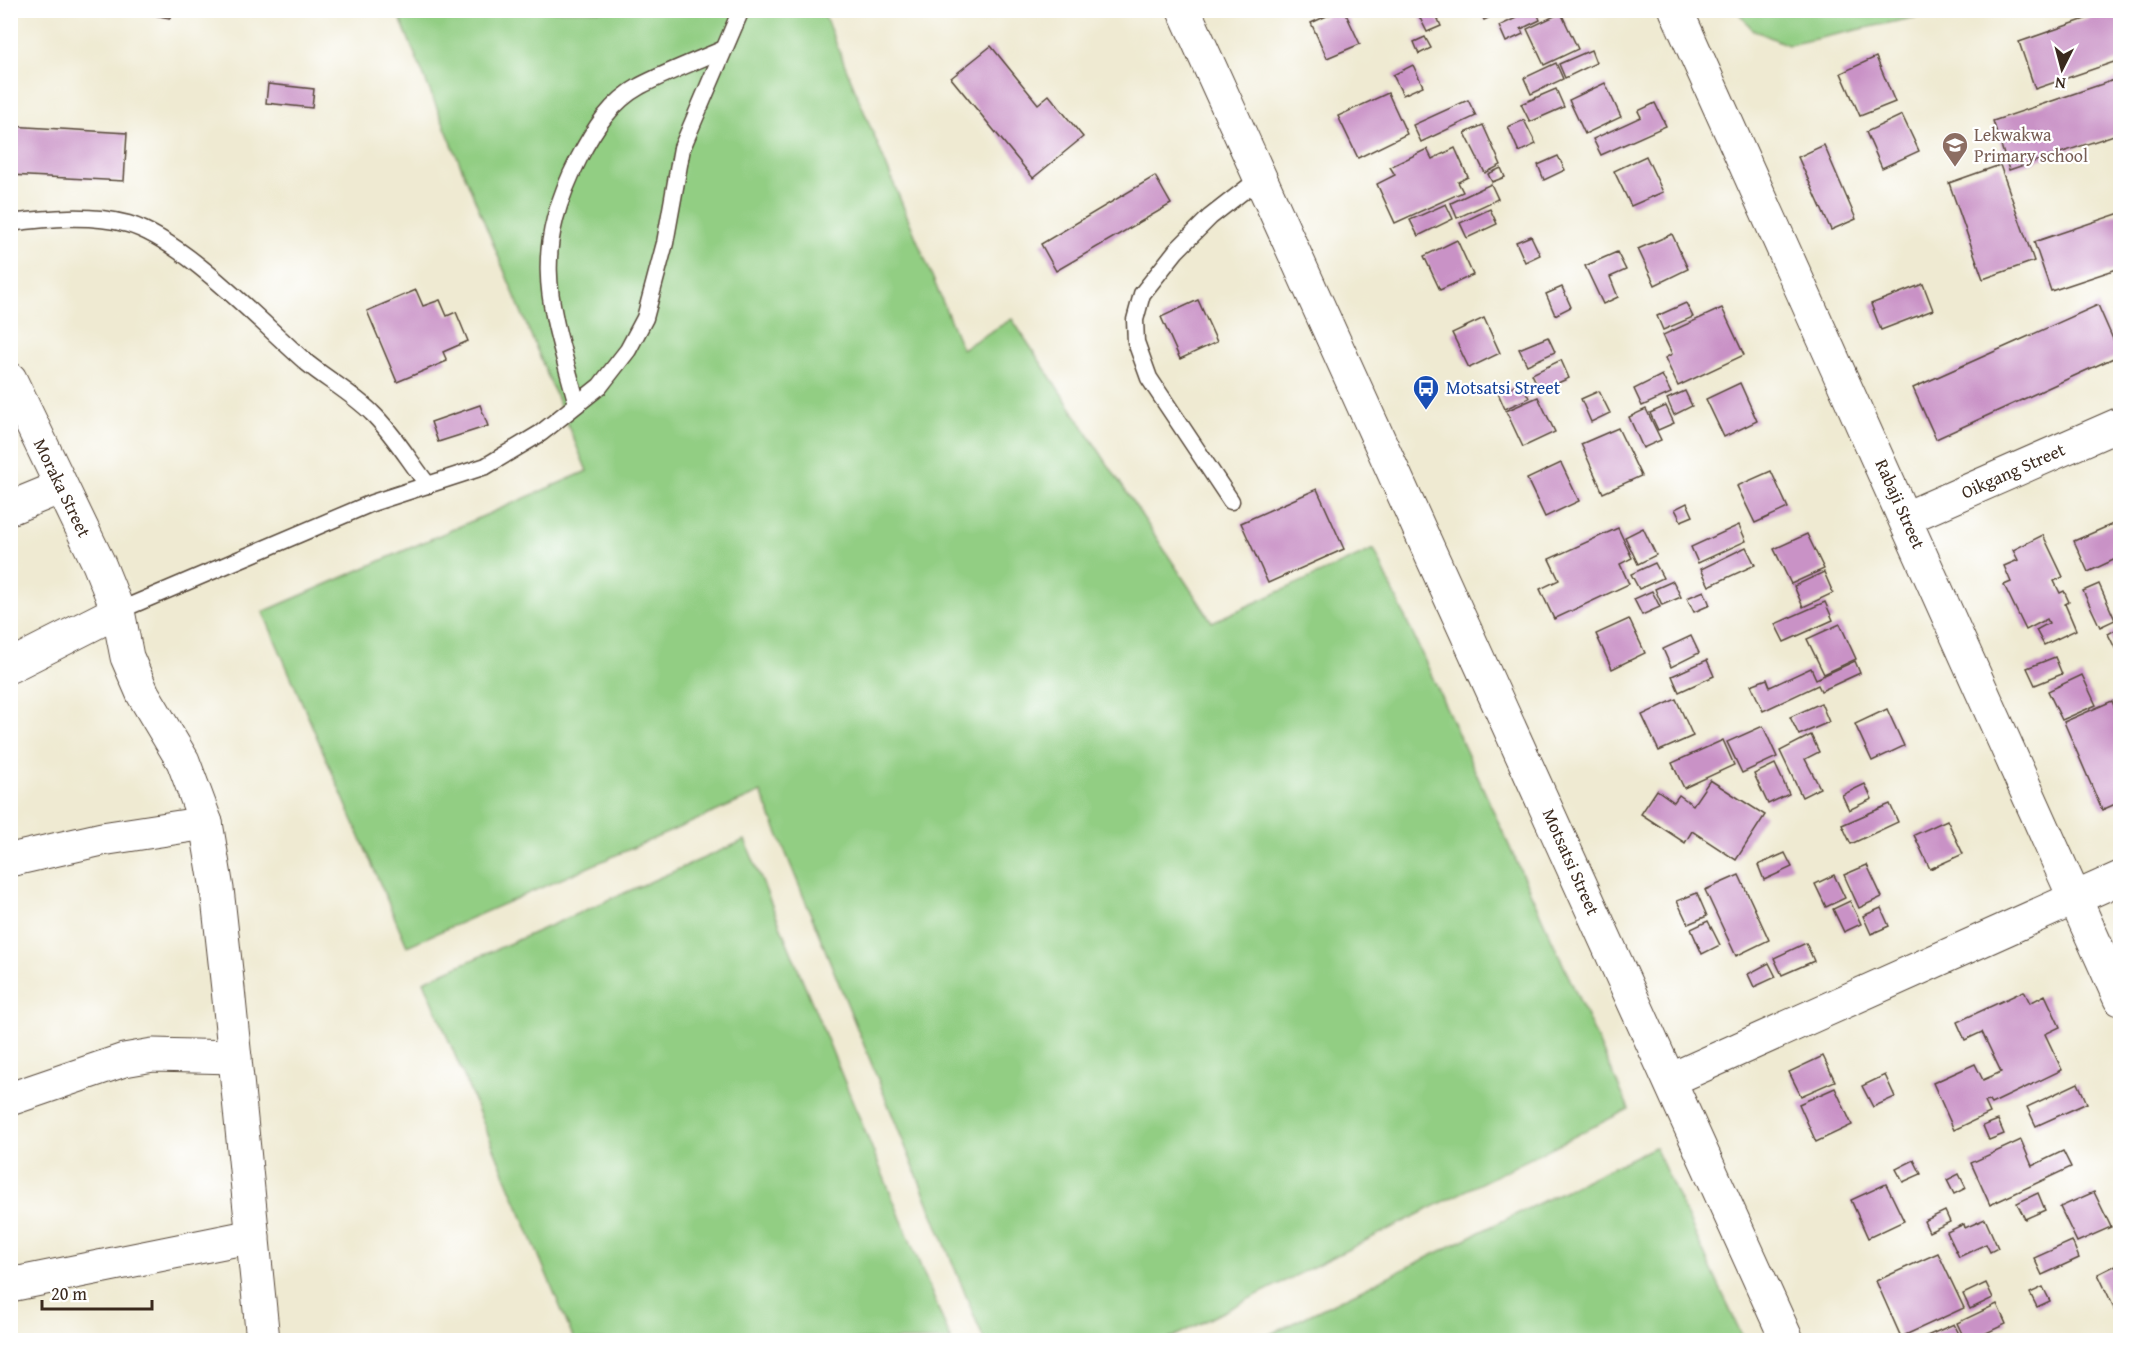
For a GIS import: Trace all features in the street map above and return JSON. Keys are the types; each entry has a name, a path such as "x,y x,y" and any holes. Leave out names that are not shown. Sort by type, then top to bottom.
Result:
{"street":[{"name":"Motsatsi Street","path":"1184,10 1787,1341"},
{"name":"Rabaji Street","path":"1676,10 2121,999"},
{"name":"Moraka Street","path":"10,380 99,564 118,611 127,657 143,694 183,761 206,823 217,889 263,1341"},
{"name":"Oikgang Street","path":"1906,518 2121,424"},
{"path":"10,508 61,487"},
{"path":"10,666 118,611"},
{"path":"10,860 102,839 206,823"},
{"path":"1670,1080 2121,878"},
{"path":"10,1099 124,1060 153,1055 235,1057"},
{"path":"10,1284 253,1236"}],"lane":[{"path":"118,611 372,503 486,466 541,433 600,386 628,350 645,318 665,243 682,148 741,10"},
{"path":"577,404 549,304 547,261 552,225 564,186 593,131 613,106 639,86 724,49"},
{"path":"1231,501 1149,378 1136,342 1135,321 1142,294 1176,251 1210,217 1260,178"},
{"path":"10,223 79,217 104,219 129,224 159,237 188,257 309,365 372,413 428,485"}],"green space":[{"path":"397,11 826,11 823,12 962,349 1012,319 1212,622 1374,549 1629,1109 1167,1340 984,1340 761,792 407,946 263,612 587,471"},
{"path":"1737,11 1944,11 1788,45 1753,30"},
{"path":"745,840 951,1340 574,1340 424,981"},
{"path":"1654,1147 1744,1340 1258,1340"}],"building":[{"path":"129,10 171,10 170,18"},
{"path":"1344,10 1360,44 1327,58 1311,23"},
{"path":"1425,10 1434,10 1441,26 1427,32 1418,14"},
{"path":"1479,10 1505,10 1484,20"},
{"path":"1518,10 1536,10 1540,20 1521,29 1523,34 1506,42 1499,26 1516,18 1514,13"},
{"path":"2111,10 2120,10 2120,60 2035,89 2019,42"},
{"path":"1561,13 1578,49 1544,65 1527,29"},
{"path":"1425,37 1431,48 1419,54 1414,42"},
{"path":"991,46 1038,104 1049,95 1083,137 1033,178 951,78"},
{"path":"1591,50 1596,63 1565,78 1559,64"},
{"path":"1876,57 1895,102 1860,116 1841,73"},
{"path":"1556,63 1563,79 1531,94 1524,78"},
{"path":"1413,65 1423,86 1403,95 1393,75"},
{"path":"2120,78 2120,133 2009,170 1993,121"},
{"path":"1605,83 1621,117 1585,134 1569,100"},
{"path":"268,84 314,89 312,108 266,103"},
{"path":"1556,89 1564,107 1530,122 1521,104"},
{"path":"1388,93 1407,134 1358,158 1338,116"},
{"path":"1468,100 1476,116 1421,142 1413,125"},
{"path":"1655,103 1666,126 1601,155 1593,139 1641,117 1638,111"},
{"path":"1902,115 1919,151 1882,168 1866,132"},
{"path":"1524,120 1536,144 1519,152 1508,127"},
{"path":"1483,125 1501,165 1485,173 1465,133"},
{"path":"10,126 127,133 124,181 10,175"},
{"path":"1824,145 1856,219 1831,230 1798,157"},
{"path":"1455,148 1468,177 1458,182 1463,192 1395,223 1377,184 1395,175 1390,167 1427,149 1432,159"},
{"path":"1558,156 1565,170 1544,180 1538,165"},
{"path":"1646,156 1663,192 1631,206 1614,171"},
{"path":"2000,165 2034,261 1983,279 1949,183"},
{"path":"1501,168 1505,177 1492,182 1488,174"},
{"path":"1155,176 1171,204 1056,271 1041,244"},
{"path":"1491,184 1498,199 1457,218 1451,203"},
{"path":"1446,204 1453,219 1418,236 1410,220"},
{"path":"1490,209 1497,224 1467,238 1460,223"},
{"path":"2120,213 2120,268 2051,291 2034,242"},
{"path":"1672,234 1688,269 1655,285 1638,249"},
{"path":"1531,236 1540,255 1525,262 1516,242"},
{"path":"1457,240 1473,275 1440,290 1424,256"},
{"path":"1617,252 1626,270 1610,277 1618,297 1603,304 1585,266"},
{"path":"1923,284 1933,310 1881,330 1871,304"},
{"path":"1562,287 1571,307 1555,315 1546,294"},
{"path":"416,290 423,306 440,300 447,316 456,312 468,341 443,352 447,361 397,382 367,311"},
{"path":"1198,300 1217,342 1180,359 1161,317"},
{"path":"1686,303 1693,317 1663,330 1657,316"},
{"path":"2098,305 2120,355 1936,439 1913,388"},
{"path":"1722,308 1744,355 1678,386 1665,358 1672,354 1663,335"},
{"path":"1484,318 1500,353 1469,368 1452,333"},
{"path":"1548,337 1555,352 1527,365 1519,349"},
{"path":"1561,360 1569,378 1540,391 1532,374"},
{"path":"1662,375 1671,393 1642,406 1634,389"},
{"path":"1521,382 1529,398 1505,409 1498,393"},
{"path":"1740,383 1757,421 1724,437 1706,399"},
{"path":"1599,391 1610,413 1591,422 1581,399"},
{"path":"1685,391 1692,406 1674,415 1667,399"},
{"path":"1538,397 1555,432 1523,447 1506,411"},
{"path":"480,405 488,426 438,442 431,422"},
{"path":"1666,406 1674,423 1658,430 1650,413"},
{"path":"1646,409 1661,440 1643,448 1629,417"},
{"path":"1618,428 1641,476 1603,493 1581,444"},
{"path":"1561,463 1579,501 1545,517 1527,479"},
{"path":"1771,471 1788,508 1755,523 1737,486"},
{"path":"1317,489 1344,549 1268,583 1241,523"},
{"path":"1687,503 1693,516 1681,521 1675,509"},
{"path":"2113,524 2120,541 2120,557 2088,572 2074,541"},
{"path":"1739,525 1746,541 1698,563 1691,547"},
{"path":"1618,528 1632,558 1620,564 1629,584 1554,619 1540,589 1559,580 1549,559"},
{"path":"1643,528 1656,555 1638,564 1625,537"},
{"path":"1807,534 1824,569 1791,584 1774,549"},
{"path":"2043,535 2063,577 2054,581 2060,593 2064,591 2069,602 2065,604 2076,630 2044,645 2036,630 2049,623 2047,619 2026,630 2004,585 2011,582 2004,566 2018,560 2013,550"},
{"path":"1746,547 1755,565 1709,586 1701,569"},
{"path":"1655,563 1663,578 1639,589 1631,574"},
{"path":"1824,572 1833,593 1803,607 1794,586"},
{"path":"1673,581 1681,597 1662,605 1655,589"},
{"path":"2099,584 2115,620 2100,627 2083,591"},
{"path":"1652,591 1660,607 1642,615 1634,599"},
{"path":"1704,591 1710,605 1694,612 1687,598"},
{"path":"1825,602 1833,620 1784,642 1775,624"},
{"path":"1629,619 1645,653 1612,669 1596,634"},
{"path":"1840,624 1856,659 1824,674 1807,639"},
{"path":"2120,627 2120,646 2115,648 2108,634"},
{"path":"1691,636 1699,653 1671,667 1663,649"},
{"path":"2055,657 2062,674 2035,685 2027,668"},
{"path":"1707,660 1714,676 1679,692 1672,676"},
{"path":"1855,661 1860,673 1821,691 1818,685 1763,711 1751,685 1767,679 1770,687 1811,668 1816,679"},
{"path":"2082,675 2096,705 2062,720 2048,691"},
{"path":"1676,699 1693,736 1659,751 1642,715"},
{"path":"2112,701 2120,721 2120,802 2102,810 2064,722"},
{"path":"1821,703 1829,722 1799,735 1790,717"},
{"path":"1887,709 1904,746 1872,761 1855,724"},
{"path":"1763,726 1777,757 1742,773 1727,742"},
{"path":"1811,735 1819,752 1805,759 1820,788 1802,797 1780,751"},
{"path":"1723,740 1734,765 1684,788 1672,763"},
{"path":"1775,764 1789,794 1768,804 1754,774"},
{"path":"1710,780 1765,815 1736,860 1692,831 1685,843 1641,814 1657,790 1674,802 1679,795 1693,805"},
{"path":"1865,784 1872,799 1849,810 1842,795"},
{"path":"1890,804 1898,822 1851,844 1842,825"},
{"path":"1947,820 1963,854 1930,869 1914,835"},
{"path":"1785,853 1792,867 1764,880 1758,865"},
{"path":"1867,865 1882,897 1859,908 1844,875"},
{"path":"1739,875 1769,940 1736,956 1705,890"},
{"path":"1834,875 1845,898 1826,907 1815,884"},
{"path":"1697,893 1707,916 1688,924 1677,901"},
{"path":"1850,901 1861,924 1844,932 1833,909"},
{"path":"1881,908 1889,926 1871,934 1863,916"},
{"path":"1708,921 1720,945 1702,954 1691,929"},
{"path":"1806,943 1814,961 1782,975 1774,958"},
{"path":"1769,963 1776,977 1754,987 1748,974"},
{"path":"2024,991 2030,1003 2045,995 2060,1027 2045,1034 2062,1070 1991,1104 1989,1101 1985,1102 1990,1113 1954,1130 1933,1083 1975,1064 1983,1080 2001,1072 1982,1032 1965,1040 1957,1022"},
{"path":"1823,1056 1835,1081 1801,1096 1789,1072"},
{"path":"1885,1075 1895,1097 1873,1107 1862,1086"},
{"path":"2078,1083 2087,1103 2036,1126 2027,1107"},
{"path":"1835,1088 1852,1125 1816,1142 1799,1104"},
{"path":"1998,1120 2004,1134 1989,1140 1983,1126"},
{"path":"2021,1140 2032,1166 2063,1151 2071,1167 1990,1205 1971,1163"},
{"path":"1914,1160 1921,1174 1903,1182 1896,1169"},
{"path":"1959,1174 1966,1188 1954,1194 1947,1180"},
{"path":"1886,1184 1904,1221 1868,1238 1851,1200"},
{"path":"2094,1192 2111,1227 2077,1242 2060,1207"},
{"path":"2038,1193 2045,1210 2025,1219 2017,1203"},
{"path":"1945,1211 1950,1222 1929,1232 1924,1221"},
{"path":"1985,1219 1998,1248 1990,1252 1986,1244 1959,1257 1947,1232 1964,1224 1965,1228"},
{"path":"2072,1241 2079,1258 2042,1275 2034,1258"},
{"path":"1938,1253 1964,1308 1901,1337 1876,1281"},
{"path":"2120,1263 2120,1312 2117,1314 2098,1274"},
{"path":"1986,1283 1993,1298 1970,1309 1963,1294"},
{"path":"2043,1287 2050,1301 2037,1307 2030,1293"},
{"path":"1997,1304 2006,1324 1971,1340 1965,1340 1957,1323"},
{"path":"1954,1324 1962,1340 1918,1340"}],"place":[{"name":"Lekwakwa Primary school","path":"1955,168"},
{"name":"Motsatsi Street","path":"1426,411"}]}
